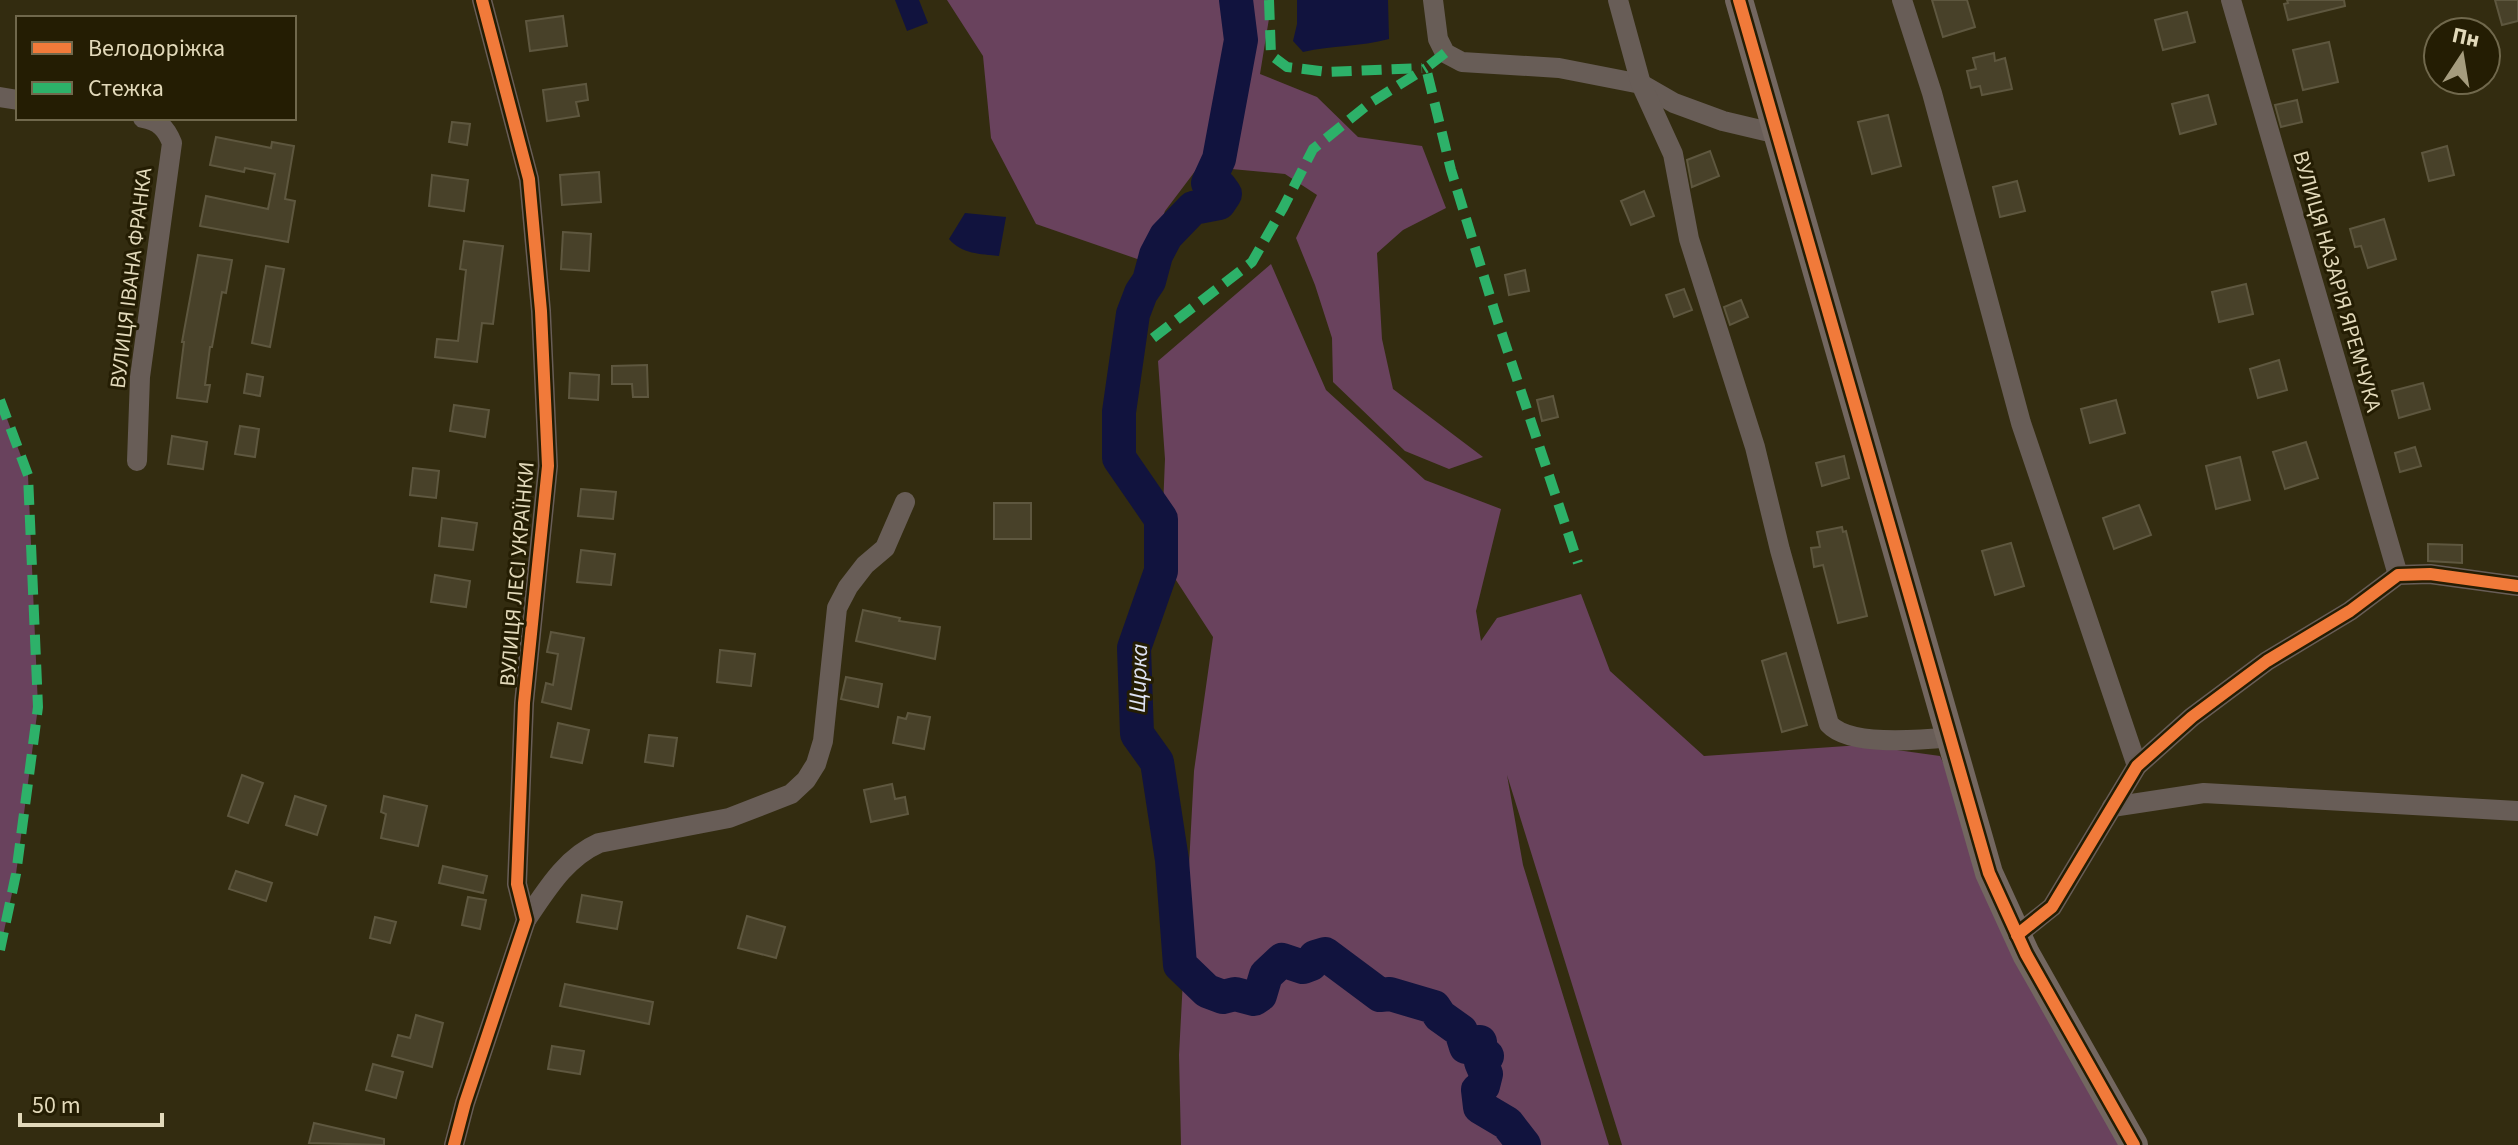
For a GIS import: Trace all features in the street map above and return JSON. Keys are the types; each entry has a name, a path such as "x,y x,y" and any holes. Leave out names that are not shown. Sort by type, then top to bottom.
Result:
{"street":[{"name":"ВУЛИЦЯ ЛЕСІ УКРАЇНКИ","path":"482,0 529,179 541,311 548,466 524,703 517,884 526,920"},
{"path":"1433,0 1438,39 1445,53 1462,62 1559,68 1641,84 1674,103 1723,121 1778,134"},
{"path":"1618,0 1641,84 1673,154 1689,239 1755,447 1780,550 1829,724 1836,732 1861,737 1914,741 1951,737"},
{"path":"1739,0 1989,873 2017,935 2134,1145"},
{"path":"1902,0 1932,93 2021,423 2137,766"},
{"name":"ВУЛИЦЯ НАЗАРІЯ ЯРЕМЧУКА","path":"2231,0 2398,575"},
{"name":"ВУЛИЦЯ ІВАНА ФРАНКА","path":"137,461 140,377 172,143 166,129 153,120"},
{"path":"454,1145 526,920 556,878 583,850 599,843 729,818 791,794 806,780 816,764 823,741 837,608 865,565 885,548 905,502"},
{"path":"2017,935 2052,907 2137,766 2192,717 2267,661 2350,611 2398,575 2430,574 2518,586"},
{"path":"2112,807 2204,793 2518,811"}],"shaded area":[{"path":"895,0 919,0 928,23 907,31"},
{"path":"947,0 1272,0 1260,74 1317,97 1358,137 1422,146 1446,208 1403,230 1377,253 1382,339 1393,389 1483,457 1449,469 1405,451 1333,382 1332,338 1296,238 1317,195 1285,174 1199,166 1165,211 1146,262 1036,224 991,138 983,56"},
{"path":"1297,0 1388,0 1389,39 1303,52 1293,41"},
{"path":"965,213 1006,217 999,256 966,250 949,239"},
{"path":"1271,264 1326,390 1425,480 1501,509 1476,611 1481,641 1497,618 1581,594 1610,671 1704,756 1861,745 1940,756 2125,1145 1622,1145 1507,775 1523,865 1609,1145 1181,1145 1179,1055 1194,771 1213,637 1161,557 1165,459 1158,361"},
{"path":"0,400 28,475 38,707 16,874 0,950"}],"building":[{"path":"1932,0 1967,0 1975,27 1943,37"},
{"path":"2287,0 2344,0 2345,6 2288,20 2284,4 2288,3"},
{"path":"2495,0 2518,0 2518,21 2502,25 2502,16"},
{"path":"2187,12 2195,42 2163,50 2155,20"},
{"path":"563,16 567,46 530,51 526,21"},
{"path":"2329,42 2338,82 2303,90 2293,50"},
{"path":"1994,53 1995,61 2005,58 2012,89 1982,95 1980,86 1971,88 1967,71 1976,69 1973,58"},
{"path":"586,84 588,100 576,102 579,116 547,121 543,90"},
{"path":"2208,95 2216,124 2180,134 2172,104"},
{"path":"2297,100 2302,122 2281,127 2275,105"},
{"path":"1888,115 1901,166 1872,174 1858,122"},
{"path":"452,122 470,124 467,145 449,142"},
{"path":"216,137 271,148 272,142 294,146 285,199 295,201 288,242 200,226 206,196 268,209 275,174 210,165"},
{"path":"2447,146 2454,175 2429,181 2422,153"},
{"path":"1710,151 1719,176 1692,187 1687,160"},
{"path":"599,172 601,202 562,205 560,175"},
{"path":"432,175 468,180 464,211 429,206"},
{"path":"2017,181 2025,211 2000,217 1993,187"},
{"path":"1644,191 1654,216 1631,225 1621,201"},
{"path":"2384,219 2396,259 2368,268 2361,246 2355,247 2350,229"},
{"path":"563,232 591,234 589,271 561,269"},
{"path":"464,241 503,246 493,324 482,323 477,362 435,357 437,339 458,341 466,270 460,269"},
{"path":"198,255 232,260 210,347 205,385 210,385 207,402 177,398 182,342"},
{"path":"266,266 284,269 270,347 252,343"},
{"path":"1525,270 1529,291 1509,295 1505,275"},
{"path":"2246,284 2253,314 2219,322 2212,292"},
{"path":"1684,289 1692,310 1674,317 1666,295"},
{"path":"1741,300 1748,317 1730,325 1724,307"},
{"path":"2279,360 2287,390 2258,398 2250,369"},
{"path":"647,365 648,397 633,397 632,384 612,384 612,366"},
{"path":"570,373 599,375 598,400 569,398"},
{"path":"247,374 263,377 260,396 244,393"},
{"path":"2423,383 2430,409 2399,418 2392,391"},
{"path":"1553,396 1558,417 1542,421 1537,400"},
{"path":"2116,400 2125,433 2090,443 2081,409"},
{"path":"454,405 489,410 485,437 450,431"},
{"path":"240,426 259,429 255,457 235,454"},
{"path":"172,436 207,442 203,469 168,464"},
{"path":"2306,442 2318,478 2285,489 2273,452"},
{"path":"2415,447 2421,466 2400,472 2395,453"},
{"path":"1844,456 1849,478 1822,486 1816,463"},
{"path":"2240,457 2250,500 2216,509 2206,466"},
{"path":"413,468 439,471 436,498 410,495"},
{"path":"581,489 616,492 613,519 578,516"},
{"path":"994,503 1031,503 1031,539 994,539"},
{"path":"2139,505 2151,535 2114,549 2103,518"},
{"path":"442,518 477,523 473,550 439,546"},
{"path":"1842,527 1843,532 1846,531 1867,616 1838,623 1823,565 1814,567 1811,548 1820,547 1817,532"},
{"path":"2011,543 2024,586 1995,595 1982,551"},
{"path":"2428,544 2462,545 2462,563 2428,561"},
{"path":"581,550 615,554 611,585 577,582"},
{"path":"435,575 470,581 466,607 431,602"},
{"path":"863,610 900,618 899,621 940,627 935,659 856,641"},
{"path":"551,632 584,638 571,709 542,702 546,683 553,685 558,654 547,652"},
{"path":"720,650 755,654 751,686 717,682"},
{"path":"1786,653 1807,725 1782,732 1762,661"},
{"path":"846,677 882,684 878,707 841,699"},
{"path":"908,713 930,717 924,749 893,743 898,717 906,719"},
{"path":"558,723 589,730 582,763 551,757"},
{"path":"649,735 677,738 673,766 645,762"},
{"path":"242,775 263,783 248,823 228,816"},
{"path":"892,784 895,799 905,797 908,814 871,822 864,790"},
{"path":"295,796 326,806 317,835 286,825"},
{"path":"384,796 427,806 418,846 381,838 386,814 381,812"},
{"path":"443,866 487,876 483,893 439,883"},
{"path":"236,871 272,883 266,901 229,889"},
{"path":"582,895 622,902 617,929 577,922"},
{"path":"468,897 486,900 480,929 462,925"},
{"path":"747,916 785,927 776,958 738,948"},
{"path":"375,917 396,922 390,943 370,938"},
{"path":"565,984 653,1002 649,1024 560,1006"},
{"path":"416,1015 443,1023 432,1067 392,1056 398,1035 410,1038"},
{"path":"552,1046 584,1051 580,1074 548,1069"},
{"path":"373,1064 403,1072 396,1098 366,1090"},
{"path":"314,1123 384,1139 384,1145 309,1143"}],"waterway":[{"name":"Щирка","path":"1236,0 1241,40 1219,159 1208,183 1220,187 1225,194 1219,203 1193,208 1166,236 1156,255 1149,281 1133,314 1119,412 1119,458 1161,519 1161,571 1134,648 1137,734 1157,762 1172,860 1180,965 1207,991 1223,997 1235,994 1254,999 1260,995 1266,975 1282,960 1303,967 1311,964 1315,957 1325,954 1380,995 1390,994 1434,1007 1440,1016 1461,1031 1466,1047 1470,1043 1480,1042 1479,1049 1487,1056 1481,1062 1486,1074 1483,1086 1478,1090 1480,1107 1507,1123 1524,1145"}],"marked path":[{"path":"1269,0 1271,55 1287,67 1328,72 1422,68"},
{"path":"1445,53 1426,68 1451,170 1578,563"},
{"path":"1153,338 1252,262 1313,149 1370,103 1426,68"},
{"path":"0,400 28,475 38,707 16,874 0,950"}],"cycle path":[{"path":"454,1145 526,920 517,884 524,703 548,466 541,311 529,179 482,0"},
{"path":"1739,0 1989,873 2026,954 2134,1145"},
{"path":"2017,935 2052,907 2137,766 2192,717 2267,661 2350,611 2398,575 2430,574 2518,586"}]}
